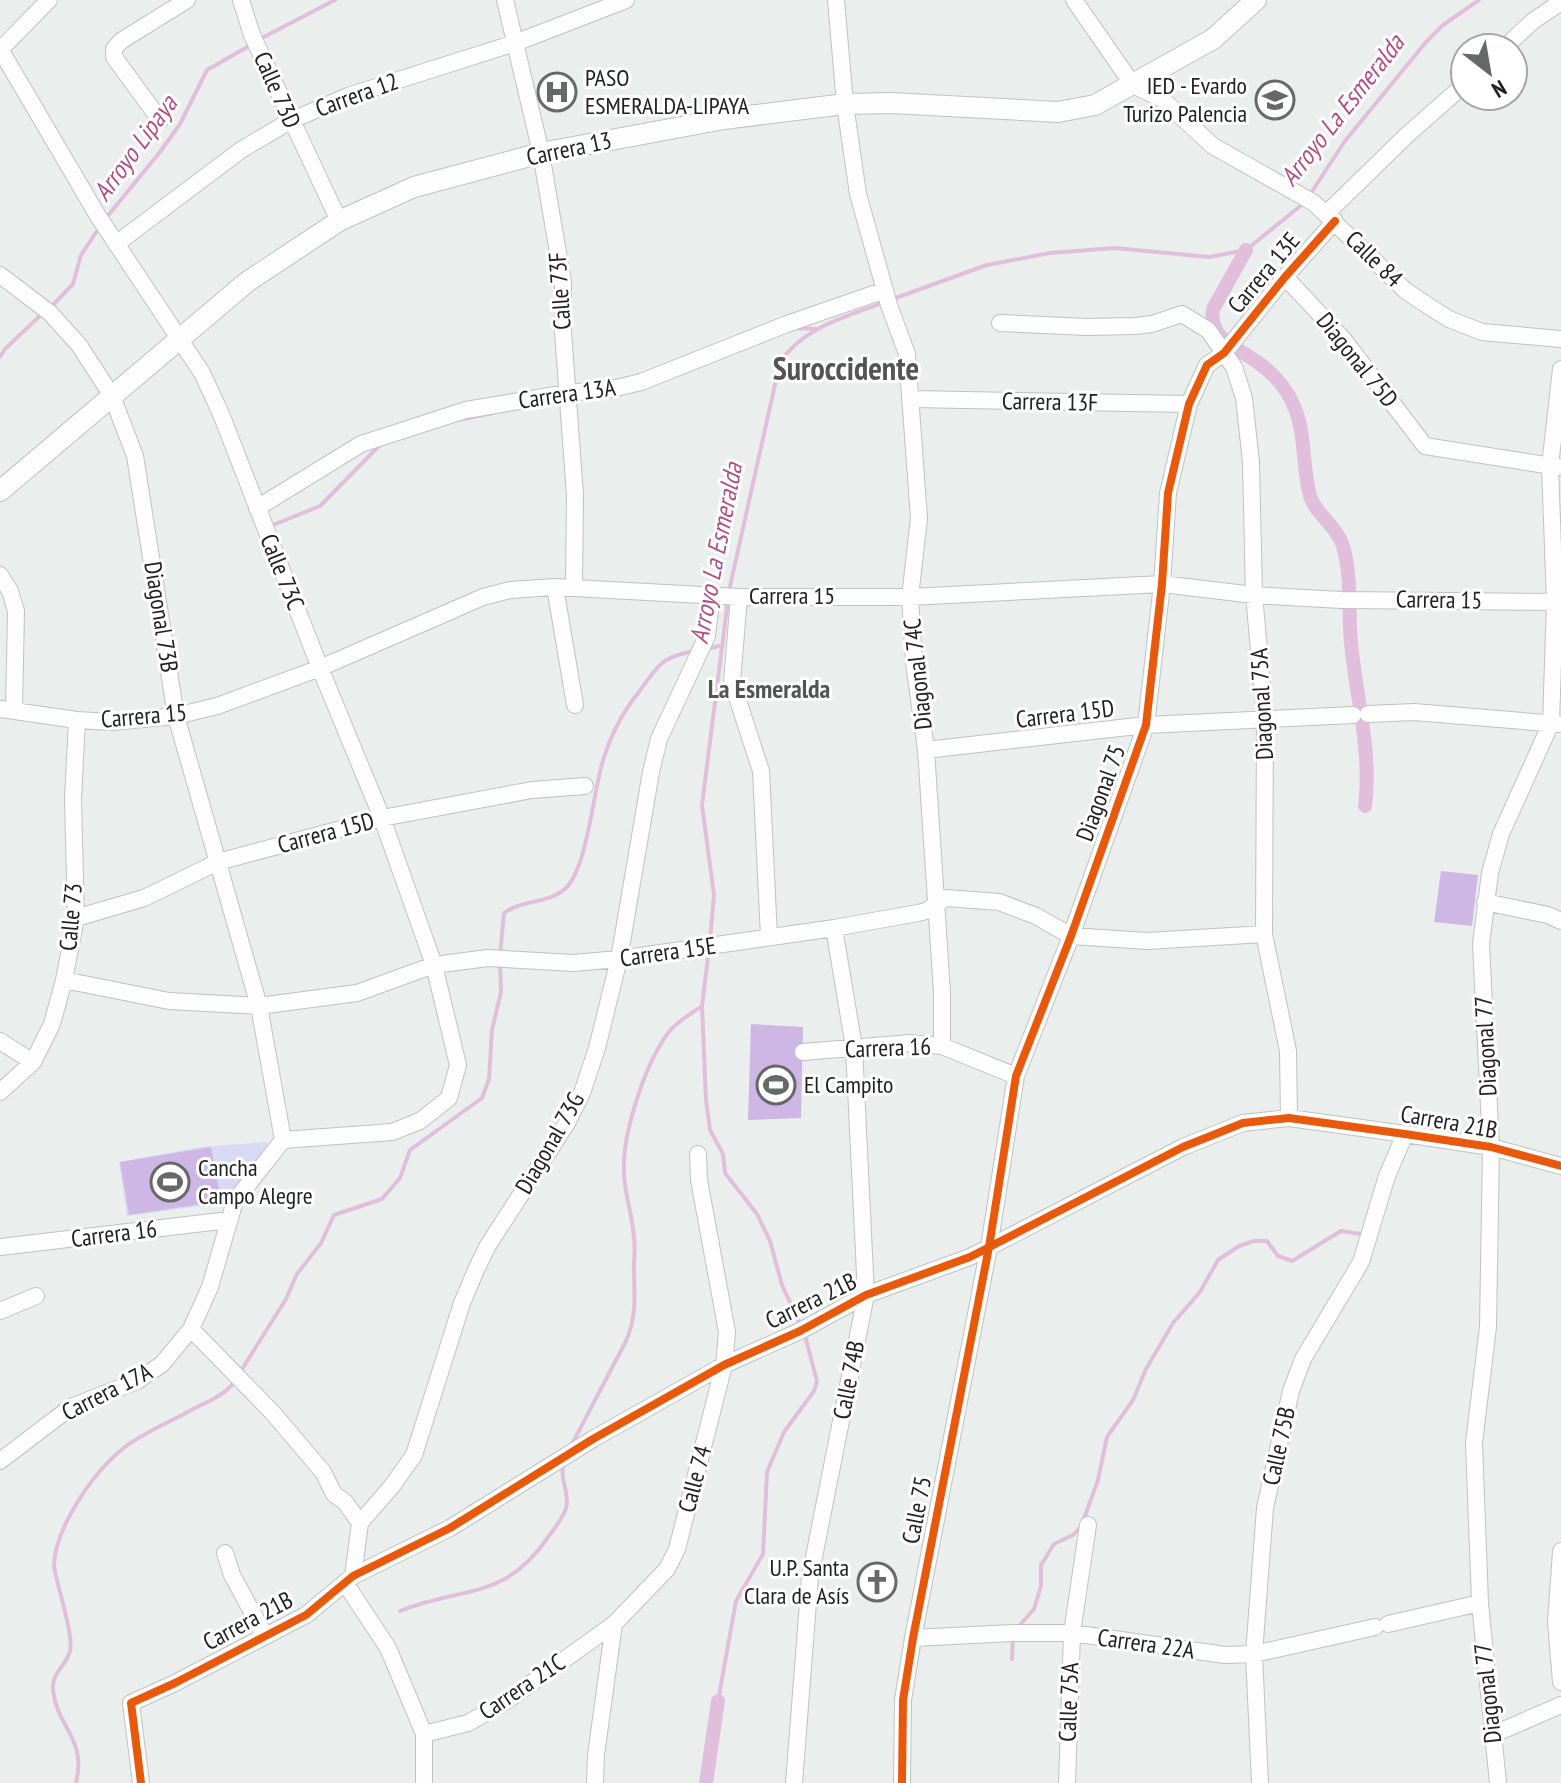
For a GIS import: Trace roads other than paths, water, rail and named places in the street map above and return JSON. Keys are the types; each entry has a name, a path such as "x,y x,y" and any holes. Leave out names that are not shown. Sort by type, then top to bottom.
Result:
{"street":[{"path":"0,50 49,0"},
{"path":"160,120 114,57 114,49 121,41 187,0"},
{"name":"Calle 73D","path":"241,0 255,41 290,121 339,221"},
{"name":"Calle 73F","path":"505,0 541,153 563,282 575,495 574,588"},
{"name":"Carrera 12","path":"116,244 241,150 290,121 348,96 515,43 626,0"},
{"name":"Diagonal 74C","path":"836,0 845,104 858,194 886,296 907,354 912,399 919,518 910,597 914,663 926,750 942,992 942,1046"},
{"name":"Calle 84","path":"1074,0 1133,85 1162,99 1213,146 1320,208 1406,291 1449,319 1482,332 1561,339"},
{"name":"Carrera 13","path":"0,491 247,282 339,221 414,187 541,153 724,119 845,104 891,103 1058,112 1095,105 1213,39 1256,0"},
{"path":"1521,32 1561,2"},
{"name":"Calle 73C","path":"0,50 102,223 202,373 382,818 434,965 458,1065 449,1098 420,1121 392,1132 283,1140"},
{"name":"Carrera 13E","path":"1229,347 1285,277 1320,208 1449,98"},
{"name":"Diagonal 73B","path":"0,275 46,310 79,345 112,396 135,456 176,716 259,1006 283,1140"},
{"name":"Diagonal 75D","path":"1285,277 1344,340 1425,446 1556,466"},
{"name":"Carrera 13A","path":"257,508 361,444 466,410 568,401 641,382 886,296"},
{"name":"Diagonal 75A","path":"1000,323 1135,326 1182,314 1196,320 1229,347 1244,398 1251,462 1254,595 1265,717 1264,934 1288,1051 1289,1118"},
{"name":"Diagonal 75","path":"989,1247 1016,1076 1071,936 1146,725 1162,584 1168,493 1189,404 1207,365 1229,347"},
{"name":"Diagonal 77","path":"1498,1783 1480,1603 1474,1443 1488,1327 1491,1147 1481,944 1485,902 1501,834 1556,724 1556,466 1561,369"},
{"name":"Carrera 13F","path":"912,399 1189,404"},
{"path":"0,575 10,591 16,611 7,710"},
{"name":"Carrera 15","path":"7,710 111,722 176,716 217,706 320,668 483,597 510,590 555,587 737,596 910,597 1162,584 1254,595 1346,600 1558,602"},
{"path":"555,587 575,705"},
{"name":"Diagonal 73G","path":"360,1523 414,1455 462,1303 476,1270 487,1247 567,1123 582,1093 597,1048 619,959 643,803 659,739 702,649 713,594"},
{"path":"737,596 732,682 761,771 769,937"},
{"name":"Carrera 15D","path":"926,750 1146,725 1265,717 1414,712 1556,724"},
{"name":"Calle 73","path":"0,1092 33,1062 52,1024 64,980 76,918 73,799 77,720"},
{"name":"Carrera 15D","path":"76,918 144,898 218,862 382,818 532,790 585,786"},
{"name":"Carrera 15E","path":"64,980 169,1001 259,1006 357,993 434,965 491,958 573,963 619,959 834,928 926,911 946,898 999,902 1036,916 1071,936 1148,941 1264,934"},
{"path":"1485,902 1548,915 1561,921"},
{"name":"Calle 74B","path":"794,1783 810,1577 866,1295 854,1047 834,928"},
{"path":"0,1041 33,1062"},
{"name":"Carrera 16","path":"803,1052 910,1043 942,1046 1016,1076"},
{"name":"Carrera 21B","path":"141,1783 131,1703 306,1615 349,1579 450,1528 593,1439 724,1365 805,1328 866,1295 944,1268 989,1247 1183,1147 1243,1123 1289,1118 1491,1147 1561,1166"},
{"name":"Calle 75B","path":"1260,1783 1254,1654 1265,1508 1291,1391 1303,1359 1361,1262 1387,1176 1405,1134"},
{"name":"Carrera 17A","path":"0,1461 71,1407 137,1381 162,1364 191,1329 210,1287 235,1201 283,1140"},
{"name":"Calle 74","path":"614,1624 667,1569 677,1549 724,1365 727,1332 699,1180 698,1154"},
{"name":"Carrera 16","path":"0,1247 229,1220"},
{"name":"Calle 75","path":"902,1783 903,1700 913,1638 989,1247"},
{"path":"0,1311 36,1296"},
{"path":"191,1329 323,1472 334,1494 345,1502 360,1523 349,1579 388,1648 424,1734 424,1783"},
{"name":"Calle 75A","path":"1067,1783 1072,1633 1088,1525"},
{"path":"1561,1551 1556,1622 1561,1682"},
{"path":"225,1553 232,1575 265,1636"},
{"name":"Carrera 22A","path":"913,1638 1072,1633 1225,1655 1254,1654 1480,1603"},
{"path":"595,1783 614,1624"},
{"name":"Carrera 21C","path":"424,1734 468,1723 505,1702 614,1624"},
{"path":"1492,1735 1561,1705"}],"waterway":[{"name":"Arroyo Lipaya","path":"258,40 335,0"},
{"name":"Arroyo La Esmeralda","path":"1309,196 1345,141 1426,42 1443,25 1479,0"},
{"name":"Arroyo Lipaya","path":"106,218 180,124 207,70 251,45"},
{"name":"Arroyo La Esmeralda","path":"890,300 987,265 1050,253 1115,248 1209,257 1246,250 1304,203"},
{"name":"Arroyo Lipaya","path":"50,308 73,284 81,255 101,225"},
{"path":"1246,250 1213,309 1213,320 1220,336 1265,368 1288,394 1298,417 1310,496 1343,546 1349,582 1351,643 1365,744 1365,806"},
{"name":"Arroyo La Esmeralda","path":"729,591 780,362 789,350 813,332 882,303"},
{"name":"Arroyo Lipaya","path":"0,357 43,313"},
{"path":"795,328 815,329"},
{"path":"458,420 493,413"},
{"path":"273,525 320,506 381,444"},
{"name":"Arroyo La Esmeralda","path":"710,940 714,895 702,805 728,600"},
{"path":"707,649 723,645"},
{"path":"500,955 504,913 559,893 573,878 584,848 602,764 626,710 660,664 694,651"},
{"name":"Arroyo La Esmeralda","path":"709,949 702,1006 710,1130 723,1154 725,1173 757,1214 770,1241 782,1285 800,1324"},
{"path":"239,1374 286,1299 297,1274 321,1243 334,1215 382,1199 400,1178 410,1150 482,1098 489,1079 492,1030 501,992 500,964"},
{"path":"571,1446 626,1341 633,1316 635,1243 624,1167 635,1106 650,1065 668,1033 702,1006"},
{"path":"1019,1626 1034,1609 1041,1586 1041,1565 1054,1544 1073,1535 1081,1527 1098,1480 1107,1437 1133,1400 1146,1369 1173,1323 1200,1292 1218,1260 1239,1246 1267,1241 1278,1256 1292,1261 1341,1231 1361,1234"},
{"name":"Arroyo La Esmeralda","path":"718,1701 736,1601 763,1554 767,1472 784,1432 814,1391 817,1381 804,1332"},
{"path":"76,1783 78,1755 53,1690 54,1679 68,1656 71,1644 54,1566 61,1534 78,1501 113,1457 139,1438 218,1396 235,1381"},
{"path":"400,1611 497,1583 530,1560 565,1512 567,1498 563,1466"},
{"path":"1012,1659 1013,1637"},
{"name":"Arroyo La Esmeralda","path":"706,1783 718,1701"}],"place":[{"name":"PASO ESMERALDA-LIPAYA","path":"557,92"},
{"name":"IED - Evardo Turizo Palencia","path":"1275,100"},
{"name":"El Campito","path":"776,1085"},
{"name":"Cancha Campo Alegre","path":"170,1182"},
{"name":"U.P. Santa Clara de Asís","path":"877,1582"}],"district":[{"name":"Suroccidente","path":"846,369"},
{"name":"La Esmeralda","path":"769,689"}]}
